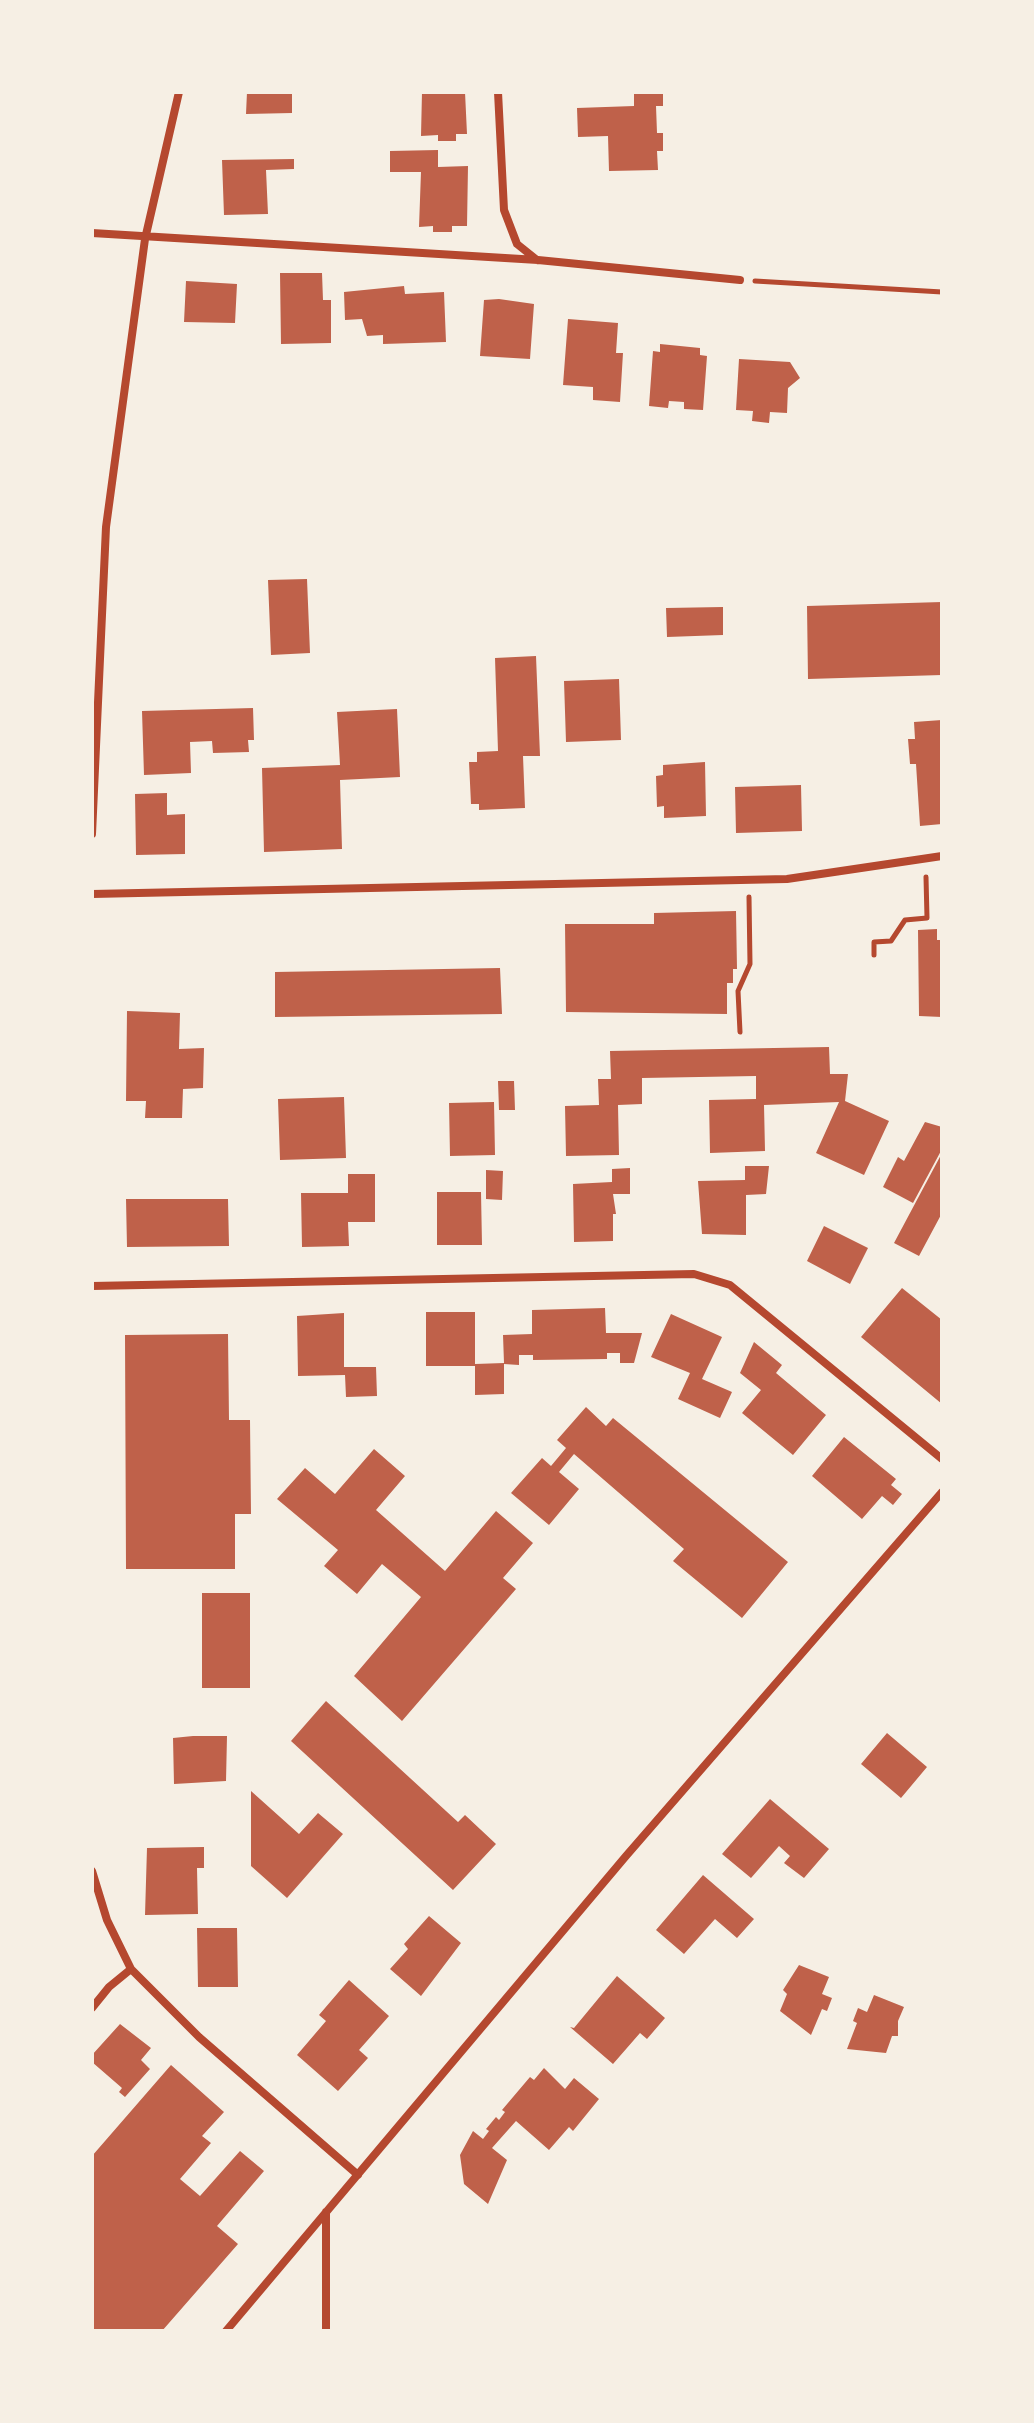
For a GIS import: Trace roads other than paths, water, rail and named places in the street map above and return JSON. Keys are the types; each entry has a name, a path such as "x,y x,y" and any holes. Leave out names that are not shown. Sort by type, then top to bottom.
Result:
{"street":[{"path":"92,834 106,527 145,239 179,92"},
{"path":"498,92 504,210 517,244 538,260"},
{"path":"92,233 145,239 538,260 740,280"},
{"path":"92,894 748,880 854,871 942,856"},
{"path":"92,1286 694,1274 730,1285 942,1459"},
{"path":"226,2331 626,1856 942,1492"},
{"path":"92,1871 107,1920 131,1969 199,2037 358,2175"},
{"path":"92,2008 109,1987 131,1969"},
{"path":"326,2212 326,2331"}]}
